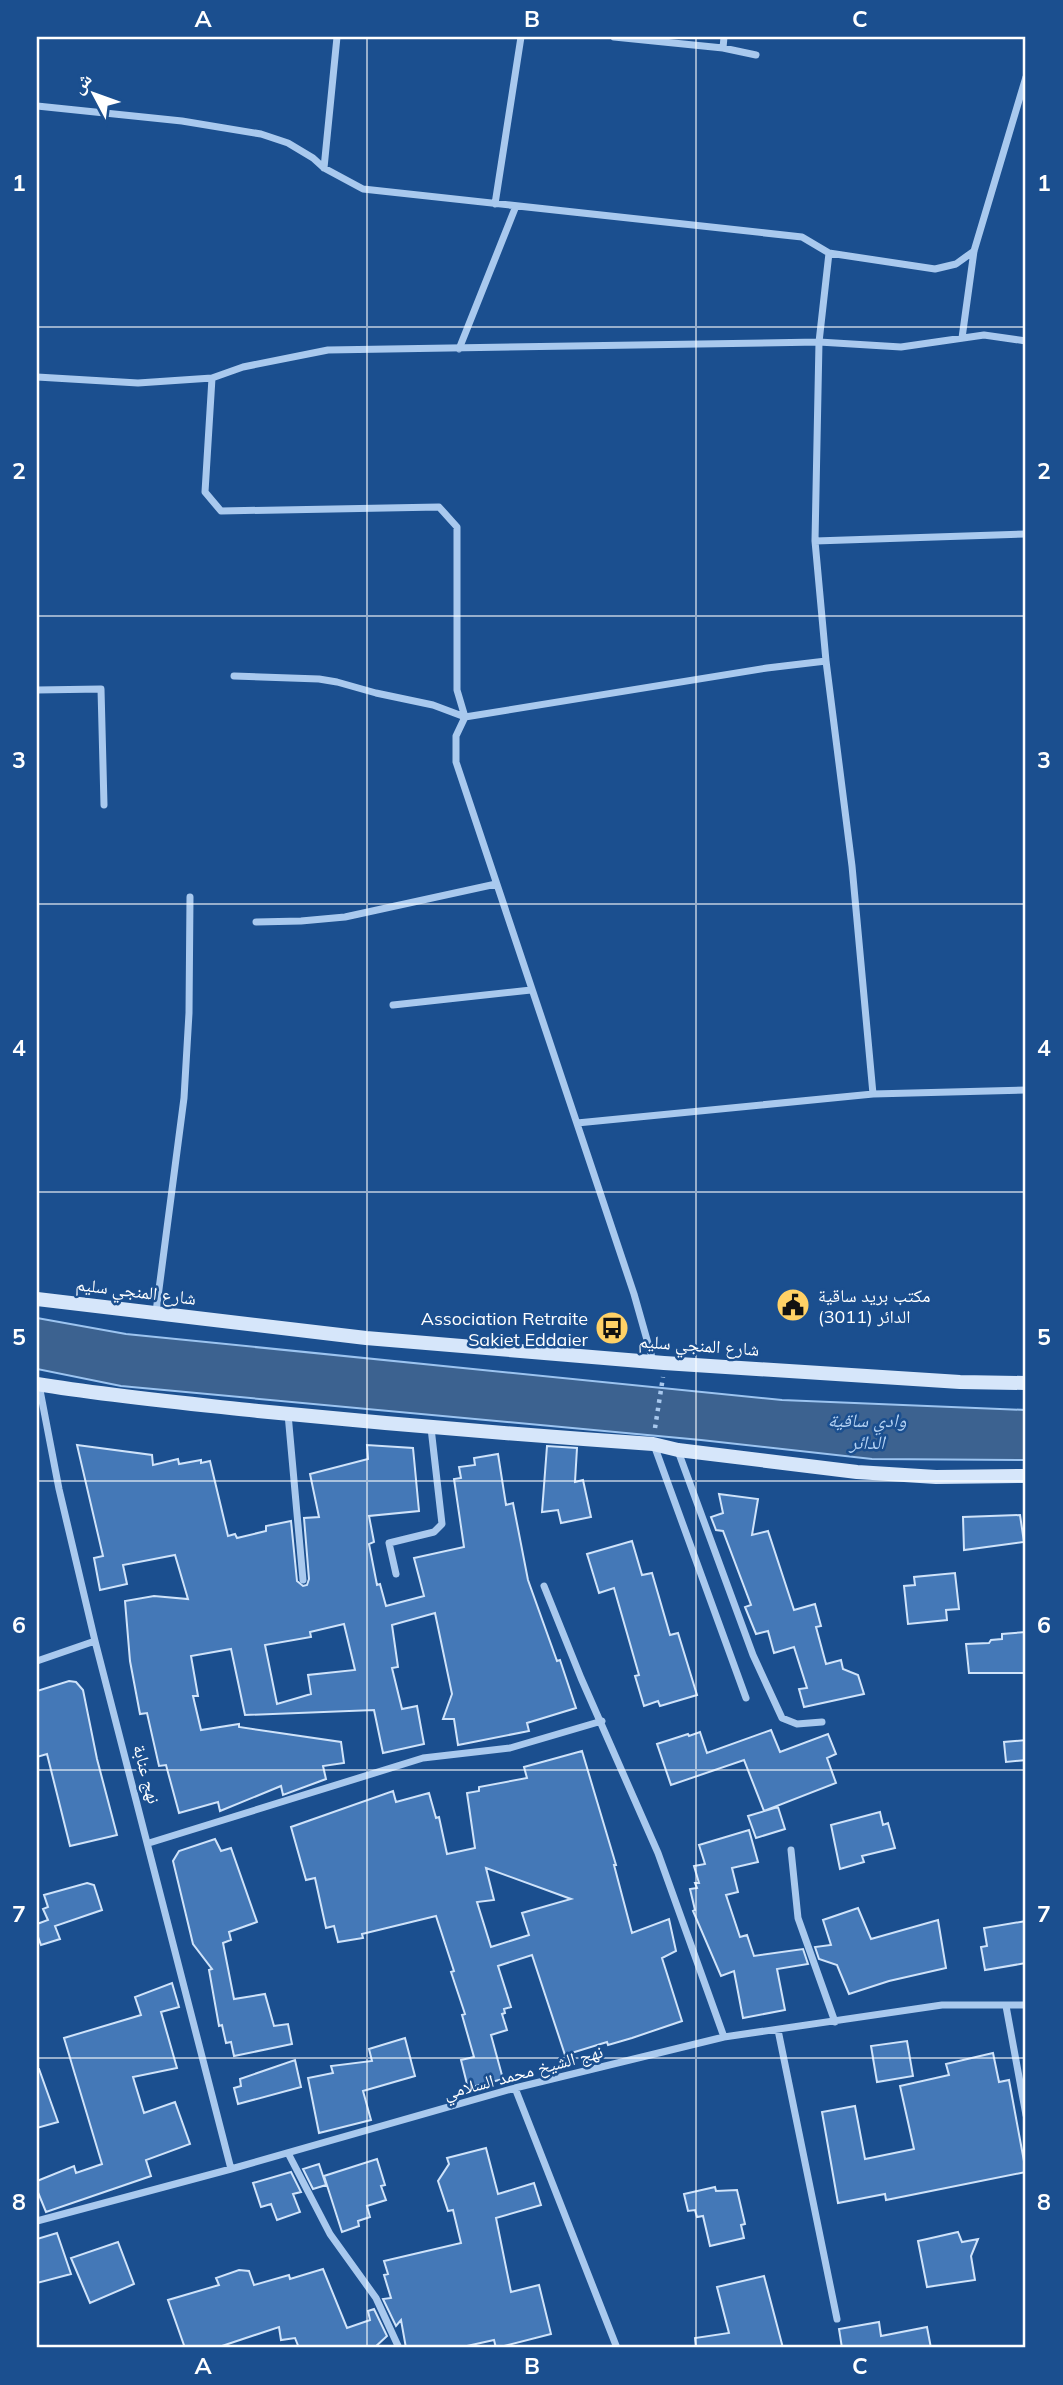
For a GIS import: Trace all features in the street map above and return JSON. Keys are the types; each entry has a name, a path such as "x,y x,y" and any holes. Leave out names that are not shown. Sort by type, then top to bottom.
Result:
{"main road":[{"name":"شارع المنجي سليم","path":"37,1298 366,1338 654,1362 960,1382 1026,1383"},
{"path":"38,1385 288,1414 431,1427 654,1441 678,1450 857,1472 936,1477 1026,1476"}],"street":[{"path":"324,168 337,37"},
{"path":"495,204 521,37"},
{"path":"614,37 723,48 756,55"},
{"path":"723,48 724,37"},
{"path":"962,338 974,251 1026,77"},
{"path":"37,106 182,121 261,134 288,143 363,190 802,237 829,253 934,269 956,264 974,251"},
{"path":"1015,113 1026,115"},
{"path":"459,349 516,206"},
{"path":"829,253 819,342 815,541 826,661 852,866 873,1094"},
{"path":"37,377 138,383 212,378 255,364 328,350 819,342 901,347 984,335 1026,341"},
{"path":"212,378 205,492 220,511 439,507 457,527 457,690 465,717 456,736 456,762 634,1294 654,1362"},
{"path":"815,541 1026,534"},
{"path":"234,676 337,682 433,705 465,717 767,668 826,661"},
{"path":"37,690 101,689 104,805"},
{"path":"256,922 345,917 496,884"},
{"path":"156,1312 184,1098 189,1013 190,897"},
{"path":"393,1005 531,990"},
{"path":"577,1123 873,1094 1026,1090"},
{"name":"نهج عنابة","path":"38,1385 59,1489 95,1641 149,1843 230,2169"},
{"path":"288,1414 303,1580"},
{"path":"396,1574 389,1543 434,1532 442,1524 431,1427"},
{"path":"654,1441 746,1698"},
{"path":"678,1450 753,1655 782,1718 797,1724 822,1722"},
{"path":"544,1586 658,1853 724,2037"},
{"path":"37,1661 95,1641"},
{"path":"149,1843 423,1758 510,1748 601,1721"},
{"path":"791,1850 798,1918 835,2022"},
{"name":"نهج الشيخ محمد السلامي","path":"37,2221 515,2088 724,2037 942,2005 1026,2005"},
{"path":"1006,2006 1026,2115"},
{"path":"778,2030 837,2319"},
{"path":"515,2088 617,2348"},
{"path":"288,2153 330,2234 376,2298 399,2348"}],"path":[{"path":"654,1441 662,1385"}],"water":[{"name":"وادي ساقية الدائر","path":"37,1318 126,1334 782,1400 1026,1410 1026,1460 872,1459 701,1440 121,1386 37,1369"}],"building":[{"path":"77,1445 152,1455 153,1465 178,1459 179,1464 210,1461 228,1536 235,1534 237,1538 266,1531 266,1526 291,1521 297,1581 303,1586 307,1585 309,1579 304,1518 319,1517 310,1474 368,1459 367,1445 413,1448 419,1511 369,1516 374,1542 369,1544 377,1585 380,1584 386,1606 424,1596 414,1558 464,1547 454,1479 461,1478 459,1467 475,1465 474,1458 498,1454 506,1505 513,1503 528,1580 576,1708 527,1723 529,1731 458,1745 454,1719 443,1719 452,1694 435,1613 392,1625 398,1667 392,1668 402,1709 417,1706 424,1744 383,1753 374,1710 245,1715 231,1649 191,1656 198,1696 193,1696 201,1730 239,1724 239,1727 341,1742 344,1763 323,1766 326,1779 283,1795 281,1786 220,1811 218,1802 179,1813 166,1765 159,1766 147,1713 140,1714 130,1661 125,1601 154,1596 188,1599 175,1555 123,1565 127,1584 100,1590 94,1558 103,1556","holes":["344,1624 355,1670 308,1675 311,1694 277,1704 265,1645 311,1637 310,1632"]},
{"path":"547,1446 577,1448 575,1482 583,1480 591,1517 561,1523 558,1510 542,1512"},
{"path":"719,1494 758,1499 752,1535 768,1531 794,1610 815,1604 821,1626 816,1627 826,1664 841,1660 843,1669 858,1675 864,1694 804,1707 799,1689 807,1688 794,1647 774,1653 768,1631 756,1634 745,1607 751,1605 723,1531 716,1530 711,1517 723,1513"},
{"path":"1020,1515 1024,1542 964,1550 963,1517"},
{"path":"632,1541 642,1575 652,1573 670,1635 678,1633 697,1695 660,1706 658,1701 644,1706 635,1676 639,1675 614,1588 599,1593 587,1554"},
{"path":"955,1573 959,1609 946,1610 947,1620 908,1624 904,1586 915,1585 914,1577"},
{"path":"1026,1632 1026,1673 969,1673 966,1644 989,1643 991,1640 1002,1639 1002,1634"},
{"path":"69,1681 76,1682 83,1690 97,1759 117,1835 70,1846 47,1754 37,1757 37,1691"},
{"path":"771,1730 780,1752 828,1734 836,1754 827,1758 836,1783 764,1811 744,1760 671,1785 657,1744 700,1732 707,1753"},
{"path":"1026,1740 1026,1760 1006,1762 1004,1742"},
{"path":"582,1751 616,1865 632,1933 669,1919 676,1951 662,1958 682,2021 608,2045 607,2042 565,2055 532,1955 498,1966 511,2007 504,2009 505,2013 502,2014 507,2030 491,2035 503,2079 468,2088 461,2060 474,2057 462,2015 465,2014 451,1972 454,1971 436,1916 362,1934 363,1938 338,1942 334,1926 326,1928 315,1878 306,1880 291,1827 393,1791 396,1802 429,1793 436,1818 439,1817 447,1854 475,1848 467,1793 479,1791 479,1787 527,1778 524,1767","holes":["486,1868 571,1899 522,1913 529,1935 491,1947 477,1902 494,1900"]},
{"path":"778,1807 785,1829 756,1838 748,1816"},
{"path":"880,1812 883,1825 888,1823 895,1848 862,1856 864,1862 840,1869 831,1825"},
{"path":"749,1830 758,1862 732,1868 738,1892 726,1895 740,1937 747,1935 754,1956 803,1949 808,1964 777,1969 785,2010 743,2018 734,1971 721,1976 693,1911 695,1910 690,1889 697,1888 695,1883 699,1883 694,1866 705,1864 699,1845"},
{"path":"215,1839 221,1851 231,1848 257,1922 229,1932 231,1940 223,1943 234,1999 265,1994 274,2026 288,2024 292,2044 234,2056 231,2042 226,2043 222,2025 219,2026 209,1970 212,1969 193,1944 173,1861 179,1851"},
{"path":"87,1883 94,1885 102,1910 55,1926 60,1939 41,1945 37,1924 48,1920 43,1909 48,1907 44,1895"},
{"path":"858,1908 871,1939 938,1920 946,1968 889,1981 849,1994 837,1965 819,1959 815,1947 831,1945 823,1920"},
{"path":"1026,1921 1026,1963 985,1970 981,1947 987,1946 984,1928"},
{"path":"172,1983 179,2007 161,2012 177,2068 133,2077 144,2113 175,2102 190,2144 146,2160 151,2176 46,2212 37,2190 37,2181 74,2166 76,2173 102,2164 64,2038 141,2015 135,1997"},
{"path":"405,2038 415,2076 363,2091 371,2120 319,2133 308,2078 333,2073 331,2066 372,2061 369,2049"},
{"path":"907,2041 913,2076 877,2082 871,2046"},
{"path":"993,2053 999,2082 1009,2080 1026,2172 886,2200 885,2194 838,2203 822,2112 855,2106 865,2159 914,2149 900,2086 949,2075 946,2064"},
{"path":"295,2060 301,2087 238,2104 234,2088 241,2086 240,2079"},
{"path":"37,2069 58,2122 37,2128"},
{"path":"486,2148 498,2194 534,2183 541,2205 496,2218 511,2292 539,2285 551,2334 496,2348 494,2340 458,2348 406,2348 401,2320 396,2326 383,2299 391,2298 384,2275 388,2274 384,2261 461,2243 453,2210 448,2211 438,2181 449,2164 447,2158"},
{"path":"377,2159 385,2185 381,2186 386,2200 367,2206 370,2217 358,2221 359,2226 342,2232 324,2176"},
{"path":"319,2164 326,2185 313,2189 303,2169"},
{"path":"291,2172 301,2192 293,2194 300,2212 277,2220 271,2204 261,2207 253,2183"},
{"path":"715,2187 716,2191 737,2190 745,2224 741,2225 744,2238 710,2246 703,2216 697,2217 695,2210 688,2211 684,2194"},
{"path":"958,2232 962,2242 978,2239 971,2256 975,2280 927,2287 918,2241"},
{"path":"57,2233 71,2274 37,2283 37,2239"},
{"path":"118,2242 134,2284 90,2303 71,2258"},
{"path":"323,2269 347,2328 370,2320 368,2311 374,2309 387,2336 374,2348 299,2348 295,2338 281,2340 279,2327 216,2348 185,2348 168,2300 219,2285 216,2278 239,2270 249,2271 254,2285 289,2275 290,2279"},
{"path":"764,2276 783,2348 696,2348 695,2338 729,2333 717,2287"},
{"path":"879,2322 881,2336 927,2327 931,2348 842,2348 839,2329"}],"place":[{"name":"مكتب بريد ساقية الدائر (3011)","path":"793,1305"},
{"name":"Association Retraite Sakiet Eddaier","path":"612,1328"}]}
